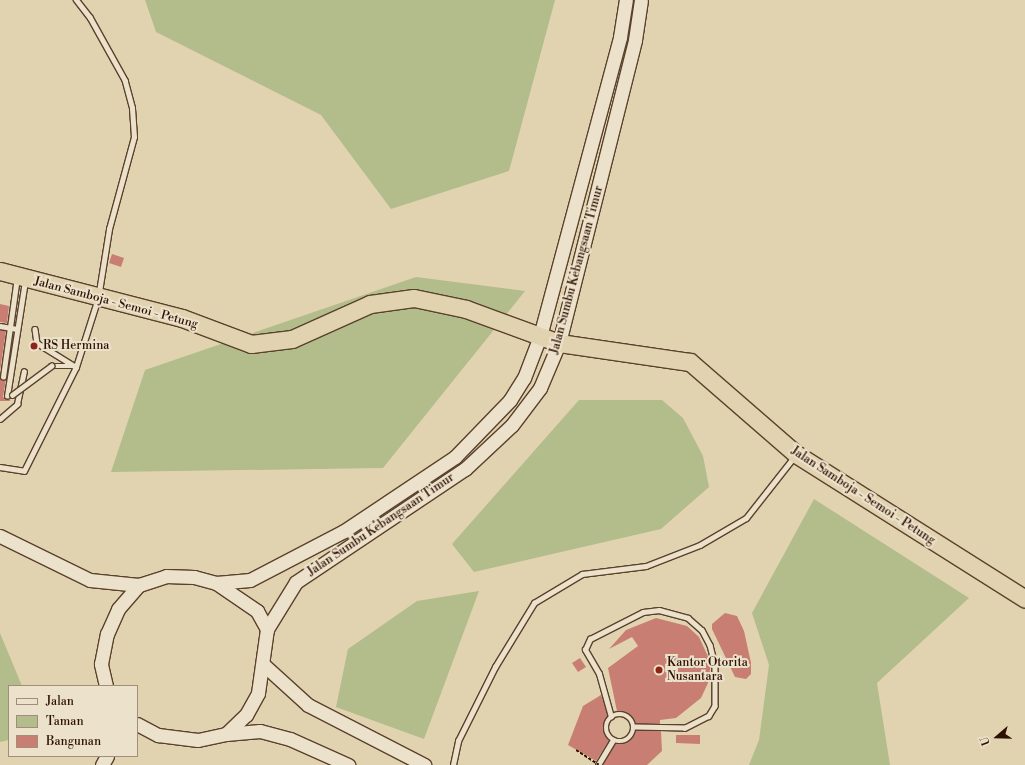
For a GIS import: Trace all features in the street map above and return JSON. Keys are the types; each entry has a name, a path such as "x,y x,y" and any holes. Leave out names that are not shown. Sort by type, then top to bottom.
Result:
{"highway":[{"name":"Jalan Samboja - Semoi - Petung","path":"0,271 21,281 182,318 250,344 292,339 370,304 414,298 466,309 559,343 690,362 796,454 1025,599"}],"street":[{"name":"Jalan Sumbu Kebangsaan Timur","path":"216,583 250,580 283,565 351,527 455,457 510,400 524,378 540,336 620,37 626,0"},
{"name":"Jalan Sumbu Kebangsaan Timur","path":"226,734 246,715 258,693 265,666 267,629 296,582 418,502 497,439 540,388 559,343 635,40 641,0"},
{"path":"0,536 90,580 138,585"},
{"name":"Jalan Sumbu Kebangsaan Timur","path":"138,585 166,576 194,577 216,583 257,611 267,629"},
{"path":"106,685 101,664 108,634 118,609 138,585"},
{"path":"265,666 308,705 424,765"},
{"path":"138,725 158,735 198,740 226,734 260,731 290,739 348,765"}],"lane":[{"path":"0,467 24,471 76,367 98,298 109,229 135,124 124,82 112,54 76,0"},
{"path":"3,377 8,327 12,306 21,281"},
{"path":"9,396 21,307 21,281"},
{"path":"0,326 17,329"},
{"path":"35,330 37,343 76,367"},
{"path":"0,395 9,396 51,366 61,363 76,367"},
{"path":"0,419 17,404 24,372"},
{"path":"453,765 458,741 495,667 534,603 582,574 646,566 700,545 746,518 796,454"},
{"path":"612,740 606,729 611,716 599,674 585,650 590,639 643,612 659,610 688,618 702,630 710,645 715,665 715,706 709,716 684,728 635,727"},
{"path":"611,716 626,715 635,727"},
{"path":"612,740 628,741 635,727"},
{"path":"599,765 612,740"}],"path":[{"path":"576,750 599,765"}],"green space":[{"path":"145,0 555,0 509,171 391,209 321,115 156,32"},
{"path":"416,277 525,291 383,468 111,472 145,370"},
{"path":"579,400 662,400 683,418 703,456 709,487 661,529 474,572 452,544"},
{"path":"814,499 969,598 877,683 890,765 749,765 759,740 769,665 752,613"},
{"path":"479,591 424,739 336,707 348,649 417,601"},
{"path":"0,633 22,685 8,685 8,740 0,742"}],"building":[{"path":"112,254 124,258 121,267 109,263"},
{"path":"0,304 9,306 7,323 0,322"},
{"path":"0,330 6,331 0,371"},
{"path":"0,379 6,379 3,397 11,401 0,401"},
{"path":"725,613 737,616 744,631 751,663 751,674 746,679 735,677 712,629 712,624"},
{"name":"Kantor Otorita Nusantara","path":"656,618 687,626 699,637 711,663 708,683 701,698 676,718 660,720 660,724 632,725 625,717 618,716 608,668 638,646 632,637 609,649 626,630"},
{"path":"580,658 586,667 578,672 572,663"},
{"path":"601,695 611,721 608,728 612,736 596,761 568,745 583,706"},
{"path":"632,730 661,731 662,751 647,765 602,765 617,739 627,739"},
{"path":"676,735 700,735 700,744 676,743"}],"place":[{"name":"RS Hermina","path":"34,346"},
{"name":"Kantor Otorita Nusantara","path":"659,670"}]}
